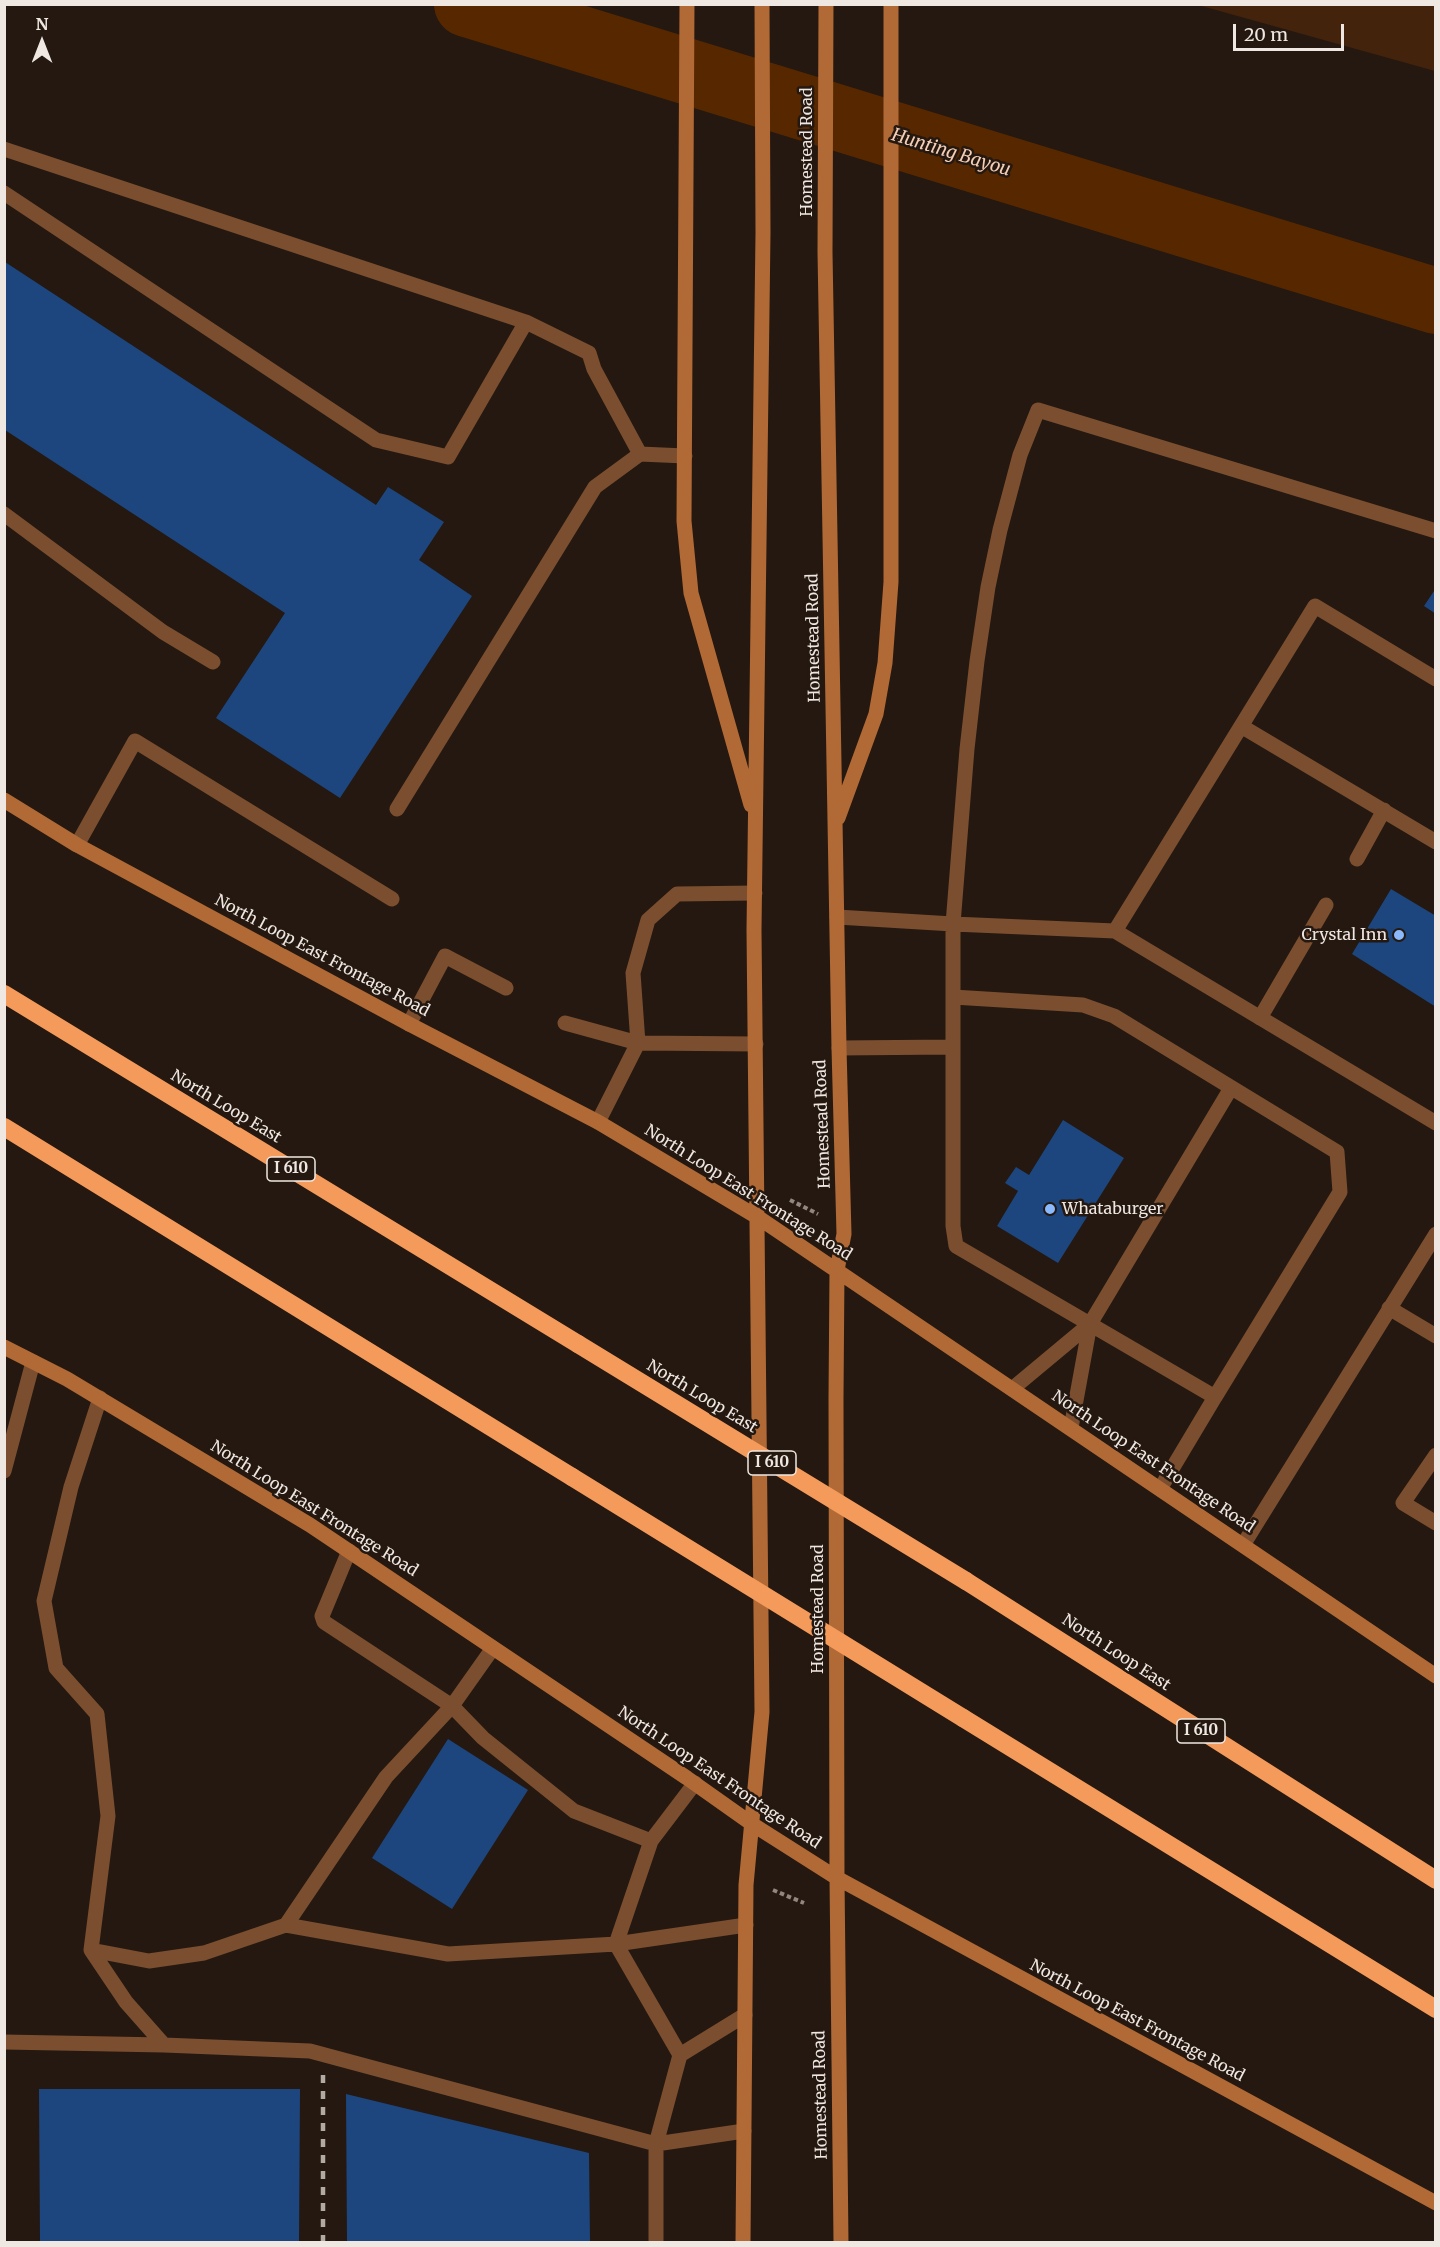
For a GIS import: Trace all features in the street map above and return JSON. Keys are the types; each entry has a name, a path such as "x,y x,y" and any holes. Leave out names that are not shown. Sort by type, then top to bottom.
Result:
{"highway":[{"name":"North Loop East","path":"4,994 966,1581 1436,1880"},
{"path":"7,1130 1436,2009"}],"main road":[{"path":"687,4 684,521 691,593 755,820"},
{"path":"743,2242 746,1885 762,1712 755,820 763,233 762,4"},
{"name":"Homestead Road","path":"826,4 825,252 844,1234 837,1270 837,1878 841,2242"},
{"path":"835,826 876,714 885,663 891,582 891,6"},
{"name":"North Loop East Frontage Road","path":"4,800 76,845 409,1024 598,1122 759,1218 1436,1676"},
{"name":"North Loop East Frontage Road","path":"4,1347 100,1398 310,1525 695,1783 752,1824 837,1878 1436,2203"}],"lane":[{"path":"4,149 526,322 589,353 594,369 640,454"},
{"path":"4,193 376,440 448,457 526,322"},
{"path":"1215,1397 956,1246 953,1226 953,924 967,748 977,661 988,587 1000,530 1020,455 1038,410 1436,531"},
{"path":"396,808 595,487 640,454 685,456"},
{"path":"4,514 163,632 213,662"},
{"path":"1115,931 1315,606 1436,679"},
{"path":"1241,726 1436,842"},
{"path":"76,845 135,741 392,898"},
{"path":"1357,859 1384,810"},
{"path":"598,1122 639,1042 633,973 648,920 677,894 755,893"},
{"path":"1260,1018 1326,905"},
{"path":"837,917 1115,931 1436,1123"},
{"path":"409,1024 445,956 506,988"},
{"path":"953,997 1083,1005 1114,1016 1337,1152 1340,1192 1160,1489"},
{"path":"565,1023 639,1042 756,1044"},
{"path":"839,1048 953,1047"},
{"path":"1012,1389 1090,1324 1231,1088"},
{"path":"1243,1545 1436,1234"},
{"path":"1389,1308 1436,1336"},
{"path":"1071,1428 1090,1324"},
{"path":"4,1471 7,1451 33,1362"},
{"path":"100,1398 71,1487 45,1601 56,1668 97,1714 108,1816 92,1950 126,2002 164,2045"},
{"path":"1436,1455 1403,1503 1436,1523"},
{"path":"349,1551 322,1620 452,1707 483,1738 574,1811 651,1841"},
{"path":"286,1924 386,1777 452,1707 493,1648"},
{"path":"680,2055 616,1944 651,1841 695,1783"},
{"path":"92,1950 149,1961 204,1953 286,1924 448,1954 616,1944 746,1925"},
{"path":"656,2242 656,2144 680,2055 745,2015"},
{"path":"4,2042 310,2051 656,2144 744,2131"}],"path":[{"path":"790,1200 819,1215"},
{"path":"769,1888 804,1903"}],"shaded area":[{"path":"1198,5 1435,5 1435,71"}],"building":[{"path":"5,262 376,505 388,487 444,522 419,560 472,596 340,798 216,718 285,613 5,430"},
{"path":"1436,588 1436,614 1424,606"},
{"name":"Crystal Inn","path":"1391,889 1436,916 1436,1007 1352,954"},
{"name":"Whataburger","path":"1063,1120 1124,1158 1058,1263 997,1226 1018,1191 1005,1183 1016,1167 1029,1175"},
{"path":"448,1739 528,1790 452,1909 372,1858"},
{"path":"39,2089 300,2089 299,2242 40,2242"},
{"path":"346,2094 589,2153 590,2242 347,2242"}],"waterway":[{"name":"Hunting Bayou","path":"467,4 1436,301"}],"railway":[{"path":"323,2075 323,2242"}],"place":[{"name":"Crystal Inn","path":"1399,935"},
{"name":"Whataburger","path":"1050,1209"}]}
